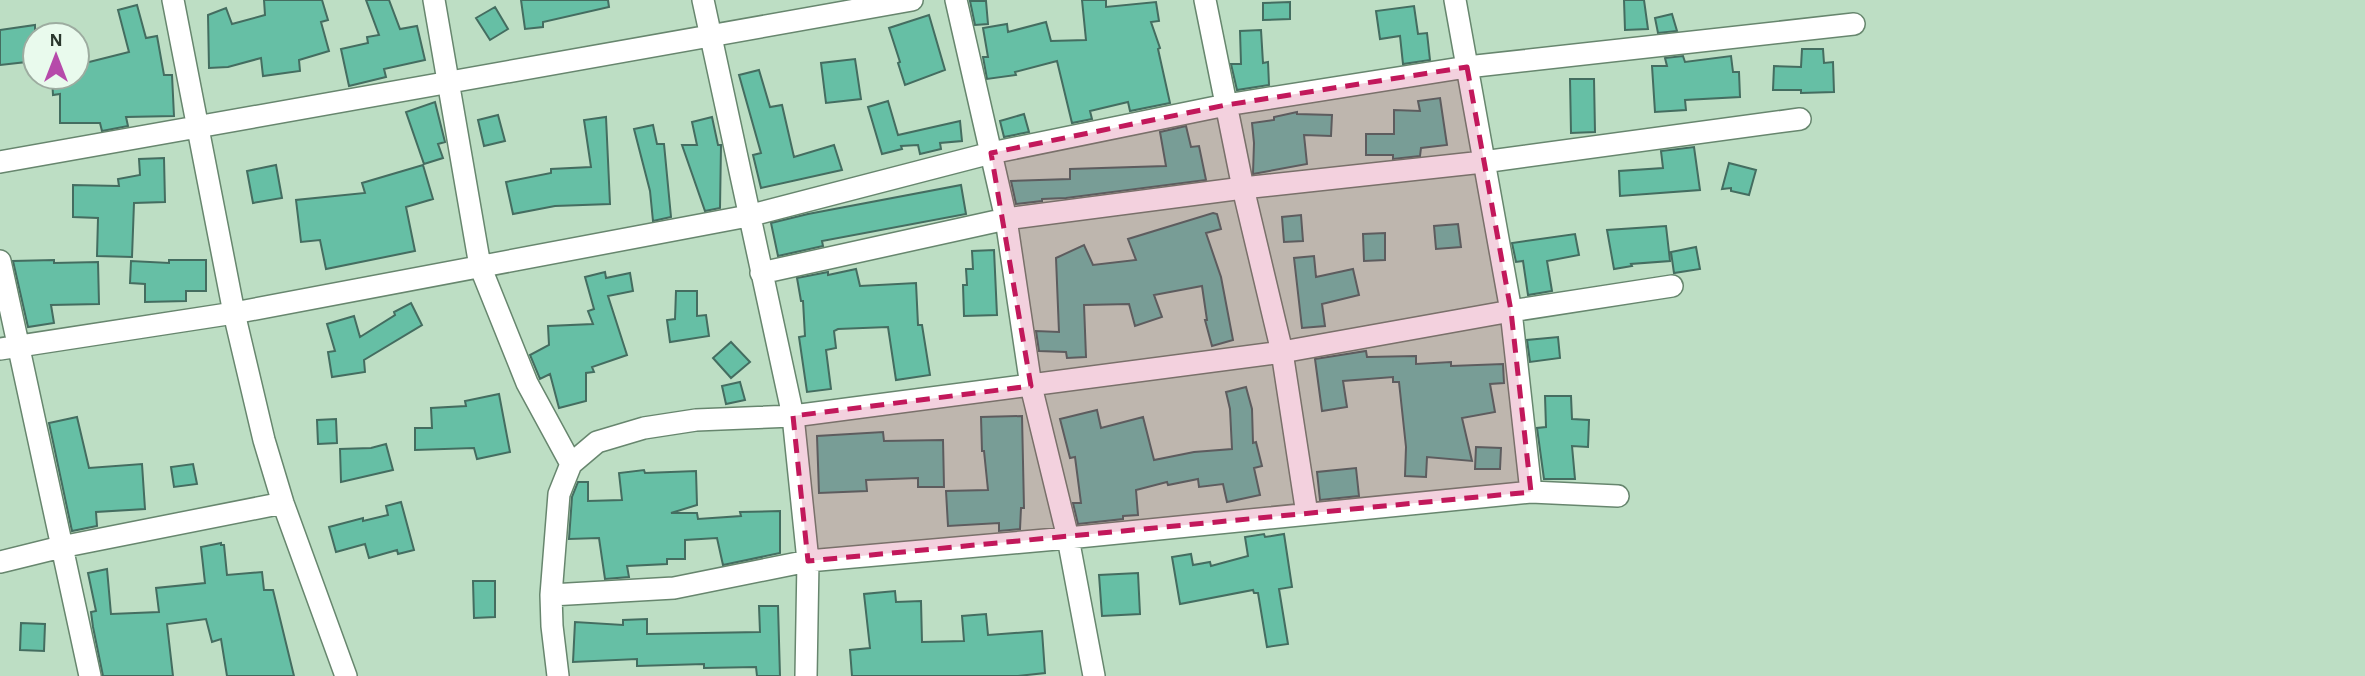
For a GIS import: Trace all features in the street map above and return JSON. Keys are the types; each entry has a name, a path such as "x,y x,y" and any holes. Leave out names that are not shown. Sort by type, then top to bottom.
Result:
{"street":[{"path":"173,0 234,313 264,440 283,503 346,676"},
{"path":"434,0 480,266 527,383 571,464"},
{"path":"703,0 793,416 808,561 806,676"},
{"path":"0,162 912,0"},
{"path":"956,0 1006,219 1031,386 1068,538 1094,676"},
{"path":"1205,0 1243,188 1282,352 1307,514"},
{"path":"1455,0 1511,311 1531,492"},
{"path":"9,348 234,313 748,216 991,153 1226,106 1467,67 1854,24"},
{"path":"761,273 1006,219 1243,188 1483,162 1800,119"},
{"path":"0,261 9,348 61,547 90,676"},
{"path":"558,676 551,595 559,494 571,464 597,443 644,428 696,420 793,416 1282,352 1511,311 1672,286"},
{"path":"551,595 674,588 808,561 1531,492 1618,496"},
{"path":"0,562 61,547 283,503"}],"highlighted area":[{"path":"1467,67 1511,311 1531,492 808,561 793,416 1031,386 991,153 1226,105"}],"building":[{"path":"264,0 322,0 328,20 321,22 329,51 299,60 300,71 263,76 261,58 228,67 209,68 208,15 226,8 232,24 265,15"},
{"path":"366,0 389,0 400,29 417,26 425,60 384,69 386,77 349,86 341,49 368,43 367,37 379,35"},
{"path":"521,0 608,0 609,7 543,22 543,27 525,29"},
{"path":"1082,0 1106,0 1106,7 1156,2 1159,21 1151,22 1160,48 1158,49 1170,103 1130,111 1128,102 1090,111 1092,119 1072,123 1057,61 1015,72 1016,75 987,79 983,57 988,57 983,28 1007,24 1008,32 1046,22 1051,41 1086,40"},
{"path":"1624,0 1644,0 1648,29 1625,30"},
{"path":"970,1 986,1 988,24 975,25"},
{"path":"1290,2 1290,19 1263,20 1263,3"},
{"path":"137,5 146,38 157,36 164,75 172,75 174,116 126,117 128,126 102,131 100,123 60,123 60,94 53,95 53,91 91,91 91,62 129,52 118,10"},
{"path":"1414,6 1418,34 1427,33 1430,60 1403,64 1400,36 1380,39 1376,11"},
{"path":"495,7 508,29 490,40 476,18"},
{"path":"1672,14 1677,31 1658,33 1655,18"},
{"path":"929,15 945,70 905,85 889,28"},
{"path":"21,27 21,63 0,65 0,30"},
{"path":"1261,30 1263,63 1268,62 1269,85 1237,90 1231,64 1241,64 1240,31"},
{"path":"1802,49 1823,49 1824,63 1833,62 1834,92 1773,90 1774,66 1801,67"},
{"path":"1683,56 1685,62 1731,56 1733,72 1739,72 1740,97 1685,100 1686,110 1655,112 1652,66 1667,66 1665,58"},
{"path":"855,59 861,99 826,103 821,63"},
{"path":"759,70 770,107 782,105 794,157 834,145 842,170 761,188 753,155 761,153 739,75"},
{"path":"1570,79 1594,79 1595,132 1571,133"},
{"path":"1440,98 1447,145 1421,148 1420,156 1393,159 1393,155 1366,155 1366,134 1394,134 1394,110 1420,111 1418,101"},
{"path":"888,101 898,135 960,121 962,141 940,143 941,149 920,154 918,145 901,146 902,149 882,154 868,107"},
{"path":"435,102 445,142 438,144 443,158 424,164 406,112"},
{"path":"1297,112 1332,115 1331,136 1304,135 1307,164 1253,174 1252,123 1274,120 1274,117"},
{"path":"1024,114 1029,132 1004,137 1000,121"},
{"path":"498,115 505,141 484,146 478,120"},
{"path":"606,117 610,204 555,206 513,214 506,182 551,173 551,169 591,167 584,120"},
{"path":"712,117 718,145 721,145 720,208 705,211 682,145 697,145 692,122"},
{"path":"653,125 657,144 664,144 671,217 653,221 650,191 634,129"},
{"path":"1186,126 1191,147 1199,146 1206,180 1016,204 1011,181 1070,179 1070,169 1166,166 1160,132"},
{"path":"1694,147 1700,190 1620,196 1619,171 1663,168 1661,151"},
{"path":"164,158 165,202 134,203 132,257 97,256 98,218 73,217 73,185 119,186 118,179 140,175 139,159"},
{"path":"1729,163 1756,170 1749,195 1731,191 1731,188 1722,189"},
{"path":"276,165 282,198 253,203 247,171"},
{"path":"423,165 433,199 406,207 415,251 326,269 320,240 301,242 296,200 365,193 362,183"},
{"path":"961,185 966,214 822,241 823,246 778,256 771,223"},
{"path":"1217,214 1221,229 1206,233 1221,277 1233,340 1212,346 1205,320 1202,286 1154,295 1162,317 1135,326 1129,304 1084,305 1086,357 1067,358 1066,352 1039,351 1036,331 1059,332 1056,258 1084,245 1093,265 1136,260 1128,239"},
{"path":"1301,215 1303,241 1284,242 1282,217"},
{"path":"1458,224 1461,247 1436,249 1434,226"},
{"path":"1666,226 1670,261 1631,264 1632,266 1614,269 1607,230"},
{"path":"1385,233 1385,260 1364,261 1363,234"},
{"path":"1575,234 1579,255 1547,261 1552,291 1528,295 1523,261 1516,262 1512,243"},
{"path":"1696,247 1700,269 1674,273 1671,252"},
{"path":"994,250 997,315 964,316 963,285 967,285 966,269 973,269 972,251"},
{"path":"1314,256 1316,277 1353,269 1359,295 1322,304 1325,326 1302,328 1294,258"},
{"path":"54,260 54,263 98,262 99,304 51,305 54,323 28,327 13,261"},
{"path":"169,260 206,260 206,291 186,291 186,301 145,302 145,284 130,283 131,261 169,263"},
{"path":"856,269 860,286 916,283 918,325 922,325 930,375 896,380 888,327 838,329 834,331 836,348 826,350 831,389 807,392 799,337 805,336 803,301 797,278"},
{"path":"605,272 606,278 630,273 633,291 608,296 627,355 592,367 594,372 586,373 586,401 559,408 550,374 540,379 530,355 549,345 548,326 593,324 588,311 594,309 585,277"},
{"path":"676,291 697,291 697,316 706,315 709,336 670,342 667,320 675,319"},
{"path":"411,303 422,325 364,360 365,372 332,377 328,352 335,351 327,324 354,316 360,337"},
{"path":"1558,337 1560,358 1530,362 1527,340"},
{"path":"731,342 750,362 731,378 713,358"},
{"path":"1366,351 1367,357 1416,356 1416,364 1503,364 1504,383 1490,384 1495,412 1462,418 1472,461 1427,457 1426,477 1405,476 1406,447 1399,382 1393,382 1393,377 1343,381 1347,407 1322,411 1315,359"},
{"path":"740,382 745,400 726,404 722,386"},
{"path":"1246,387 1252,409 1253,443 1256,442 1262,466 1254,468 1260,495 1227,502 1223,484 1199,487 1198,479 1168,485 1167,482 1136,490 1138,515 1078,524 1073,503 1081,503 1075,457 1070,458 1060,419 1097,410 1101,428 1143,417 1154,460 1194,452 1232,449 1230,409 1226,392"},
{"path":"499,394 510,452 477,459 474,448 415,450 415,428 432,428 431,408 466,406 465,401"},
{"path":"1545,396 1571,396 1572,419 1589,420 1588,447 1572,446 1575,479 1544,479 1537,428 1546,427"},
{"path":"1022,416 1024,508 1021,508 1020,529 999,531 999,523 948,526 946,491 988,490 982,451 981,417"},
{"path":"77,417 89,468 142,464 145,509 96,512 97,526 72,531 49,423"},
{"path":"336,419 337,443 318,444 317,420"},
{"path":"883,432 884,441 943,440 944,487 918,487 918,478 866,480 867,491 819,493 817,436"},
{"path":"386,444 393,470 341,482 340,449 371,448"},
{"path":"1476,447 1501,448 1500,469 1475,469"},
{"path":"193,464 197,484 174,487 171,467"},
{"path":"1356,468 1359,496 1320,500 1317,472"},
{"path":"644,470 645,473 696,471 697,505 671,513 697,513 698,519 741,516 740,512 780,511 780,553 723,565 717,538 685,540 685,559 667,559 667,564 627,566 629,577 605,579 599,538 569,539 572,497 578,482 588,482 588,501 622,500 619,473"},
{"path":"401,502 414,550 398,554 397,550 369,558 365,544 336,552 329,527 388,515 386,506"},
{"path":"1264,534 1265,537 1284,534 1292,587 1279,589 1288,644 1267,647 1258,593 1253,590 1180,604 1172,557 1191,554 1193,565 1210,562 1211,566 1248,556 1245,537"},
{"path":"221,543 224,545 227,575 262,572 264,590 273,590 294,676 227,676 221,639 212,642 206,619 167,624 173,676 103,676 93,627 91,612 96,611 88,573 107,569 111,614 159,612 156,588 205,583 201,547"},
{"path":"1138,573 1140,614 1102,616 1099,575"},
{"path":"473,581 495,581 495,617 474,618"},
{"path":"895,591 896,602 921,601 922,642 964,641 962,616 986,614 988,635 1042,631 1045,673 1018,676 852,676 850,650 870,648 864,594"},
{"path":"759,606 778,606 780,676 757,676 756,667 704,668 704,664 637,666 637,659 573,662 575,622 623,625 623,620 647,619 647,634 760,632"},
{"path":"21,623 45,624 44,651 20,650"}]}
